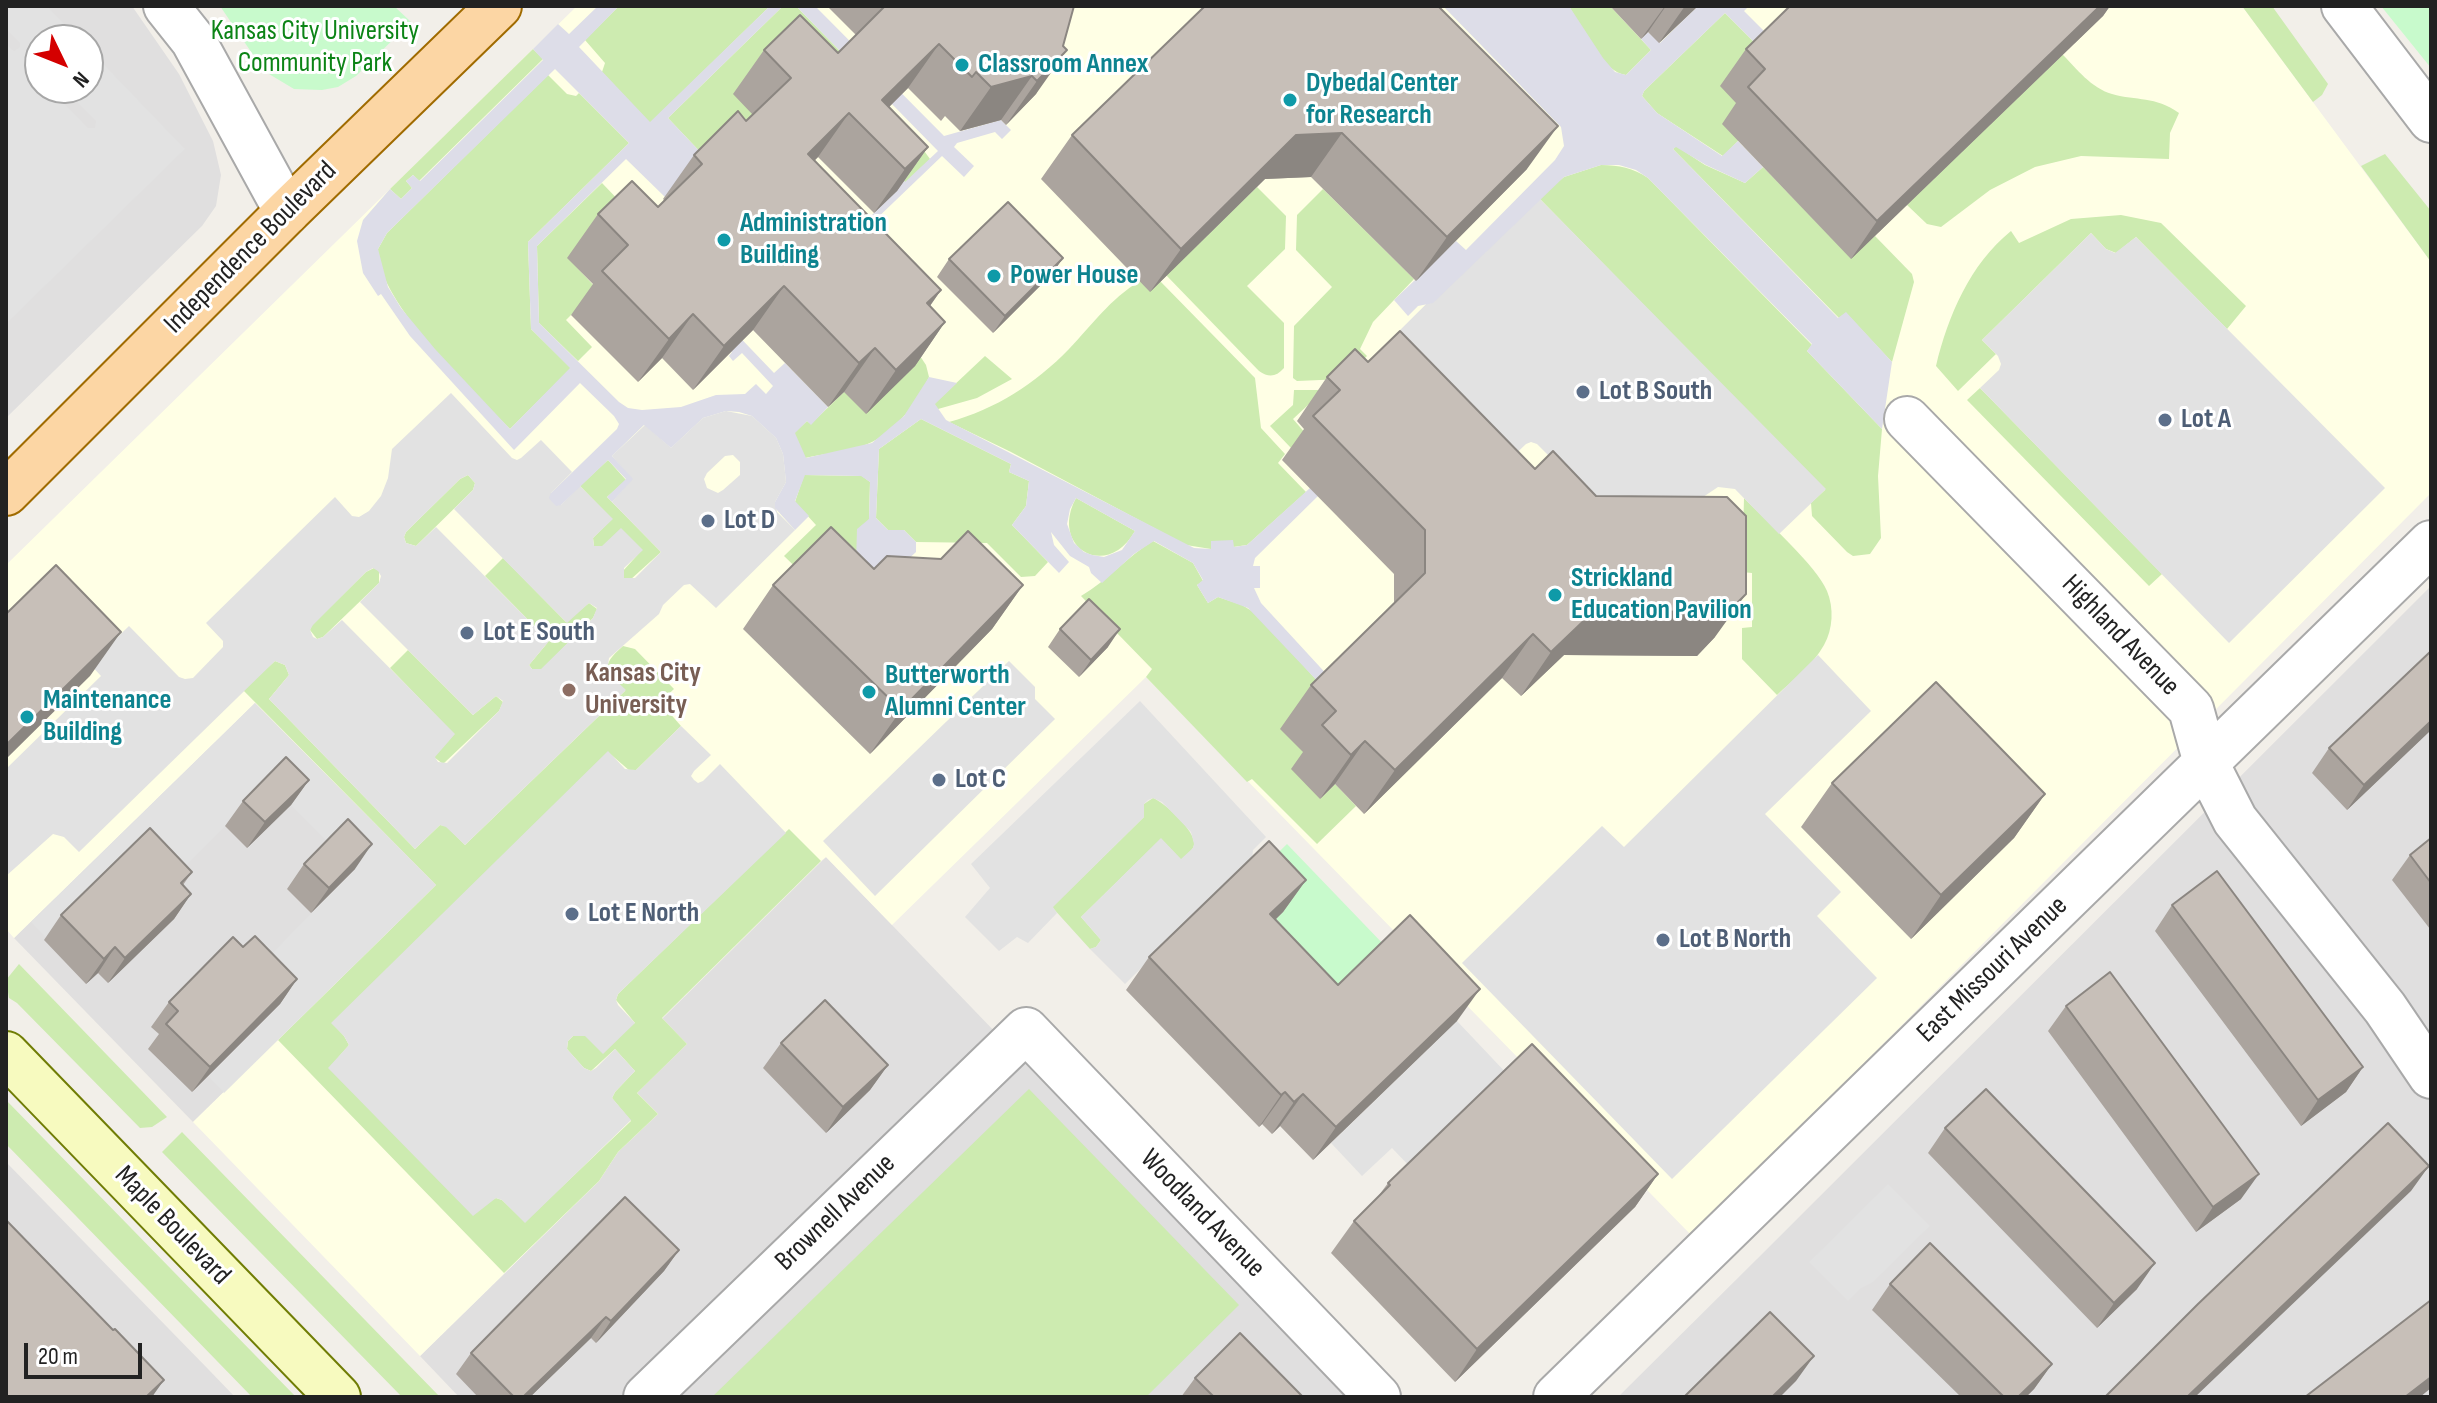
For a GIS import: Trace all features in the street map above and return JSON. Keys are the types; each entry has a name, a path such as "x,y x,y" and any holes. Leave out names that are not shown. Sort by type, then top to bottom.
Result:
{"main road":[{"name":"Independence Boulevard","path":"6,493 287,212 499,6"}],"street":[{"path":"166,6 193,40 287,212"},
{"path":"2344,6 2431,120"},
{"name":"Highland Avenue","path":"1907,419 2191,709 2206,763 2235,820 2385,1008 2431,1076"},
{"name":"East Missouri Avenue","path":"1556,1397 2431,543"},
{"name":"Brownell Avenue","path":"646,1397 1026,1030"},
{"name":"Woodland Avenue","path":"1026,1030 1378,1397"},
{"name":"Maple Boulevard","path":"6,1054 338,1397"}],"shaded area":[{"path":"6,6 132,6 179,74 213,141 221,175 216,206 202,226 6,418"},
{"path":"6,6 47,6 64,24 24,24 24,104 65,104 88,128 95,128 96,121 79,104 104,104 104,65 185,149 6,324 6,44 14,51 20,43 6,29"},
{"name":"Kansas City University","path":"577,6 2242,6 2431,262 2431,493 1692,1236 1146,677 892,925 826,857 821,861 662,1018 687,1044 637,1093 658,1114 618,1152 599,1181 420,1356 193,1122 436,885 255,703 14,938 6,929 6,565"},
{"path":"598,6 619,6 579,47 650,122 770,6 783,6 668,118 705,157 665,197 626,159 537,246 539,323 619,402 628,408 642,410 681,407 716,395 745,394 756,384 766,394 773,386 742,353 733,361 729,356 732,352 716,336 728,325 774,373 785,363 828,407 811,425 807,421 795,433 806,458 872,443 904,416 929,377 957,383 935,404 946,420 1194,548 1211,549 1211,541 1233,540 1234,547 1247,545 1310,488 1318,496 1255,558 1253,566 1260,566 1260,588 1254,588 1261,603 1331,679 1323,687 1248,608 1218,597 1208,603 1197,585 1203,580 1193,563 1154,541 1134,554 1102,583 1089,567 1070,556 1051,532 1054,545 1069,562 1059,573 1012,525 1026,506 1029,481 1009,472 1011,464 921,419 879,449 876,518 888,530 904,530 916,542 916,552 904,563 877,575 856,563 857,529 869,519 870,482 861,476 805,475 795,501 809,516 795,530 775,508 786,482 783,454 776,438 752,416 739,412 726,411 703,418 671,448 644,425 612,456 633,479 612,502 607,497 626,479 608,460 561,505 556,506 549,498 551,493 617,429 619,424 614,416 580,383 514,450 410,336 381,294 378,296 363,273 357,241 363,220 390,189 401,199 412,188 406,181 413,175 420,181 543,60 533,49 558,24 569,34","holes":["555,69 629,143 528,242 531,329 570,368 510,429 401,308 388,287 378,249 387,233","1076,498 1135,531 1122,550 1104,557 1084,552 1074,543 1067,524"]},
{"path":"796,6 815,6 944,136 1001,120 1011,130 1002,139 995,132 957,143 954,147 974,166 964,177 942,156 871,224 867,220 900,187 871,132 905,182 938,151"},
{"path":"1443,6 1569,6 1603,58 1615,72 1626,75 1651,50 1641,39 1648,32 1660,43 1698,6 1749,6 1744,11 1770,37 1760,48 1725,13 1642,96 1657,113 1722,156 1738,141 1763,167 1745,183 1676,147 1673,149 1838,318 1846,312 1892,362 1882,429 1807,351 1812,344 1648,178 1619,165 1601,165 1564,177 1433,303 1418,306 1408,316 1394,300 1456,241 1466,250 1555,160 1564,146 1561,127"},
{"name":"Lot B South","path":"1536,195 1826,489 1779,534 1735,489 1718,487 1700,499 1626,506 1587,494 1537,444 1526,444 1505,464 1387,343"},
{"name":"Lot A","path":"2091,233 2106,249 2115,253 2136,237 2385,488 2229,643 1980,388 1999,370 2001,364 1998,356 1982,340"},
{"name":"Lot E South","path":"451,393 512,458 521,458 541,440 572,472 551,493 561,505 580,486 613,519 593,538 594,546 602,546 621,528 643,550 624,568 624,578 635,578 661,552 612,502 632,479 612,456 645,425 671,448 703,418 726,411 752,416 776,438 783,454 786,482 775,502 777,512 795,530 716,608 690,584 684,585 663,605 659,614 609,658 607,672 626,690 465,845 440,825 415,849 269,699 289,675 285,665 275,661 79,852 64,837 53,834 6,876 6,769 101,676 90,664 129,626 179,677 193,678 223,647 223,641 206,623 335,497 352,516 359,517 369,511 381,496 388,478 392,449","holes":["733,455 740,462 740,475 718,493 707,488 704,479 707,473 725,456","468,475 475,483 473,490 454,509 567,623 589,603 597,608 593,618 541,669 532,669 529,665 549,641 436,527 416,546 406,543 406,532 460,479","373,568 381,576 379,583 360,602 473,715 496,696 503,701 499,711 447,763 438,762 435,757 455,734 342,620 317,639 310,630"]},
{"path":"2431,586 2431,1397 1618,1397 1757,1259"},
{"name":"Lot B North","path":"1818,655 1871,711 1765,814 1841,892 1817,916 1877,978 1672,1179 1462,963 1602,826 1624,847"},
{"name":"Lot C","path":"1009,661 1035,687 1035,699 1055,719 875,896 823,841"},
{"path":"1140,701 1266,837 1253,850 1252,859 1125,984 1090,949 1101,940 1081,917 1161,838 1181,859 1193,848 1191,832 1162,802 1153,798 1148,800 1144,804 1144,817 1053,907 1057,913 1028,943 1017,937 999,951 965,917 990,888 971,864"},
{"path":"255,703 436,885 193,1122 14,938"},
{"path":"255,703 436,885 224,1093 208,1076 251,975 354,869 269,783 164,887 46,938 31,922"},
{"name":"Lot E North","path":"681,726 711,755 694,771 691,776 694,780 698,783 703,781 720,764 786,833 618,994 618,1005 635,1023 603,1054 585,1036 573,1036 568,1041 567,1049 584,1068 591,1071 596,1068 615,1049 635,1071 612,1098 631,1120 525,1223 502,1200 496,1198 473,1216 328,1068 349,1045 331,1023 608,751 625,769 636,770"},
{"path":"826,857 1347,1397 459,1397 420,1356 599,1181 618,1152 658,1114 637,1093 662,1019"},
{"path":"1457,1021 1510,1077 1413,1170 1392,1148 1362,1176 1331,1143"},
{"path":"6,1162 209,1370 235,1397 6,1397"},
{"path":"1888,1184 1930,1226 1873,1282 1861,1288 1848,1301 1809,1262"}],"green space":[{"name":"Kansas City University Community Park","path":"220,6 394,6 411,22 356,76 338,87 294,89 264,71"},
{"path":"619,6 770,6 650,123 602,72 605,63 585,40"},
{"path":"783,6 796,6 880,92 871,91 906,126 930,159 905,183 887,153 760,122 705,157 668,118"},
{"path":"1569,6 1610,6 1651,50 1626,75 1617,72 1593,47"},
{"path":"2242,6 2272,6 2328,84 2322,95 2313,102"},
{"path":"2381,6 2431,6 2431,68"},
{"path":"1725,13 1760,48 1739,106 1738,141 1723,156 1657,113 1642,96"},
{"path":"533,49 543,59 419,181 413,175 406,181 412,188 401,199 390,189"},
{"path":"2062,54 2104,91 2154,101 2179,113 2170,133 2169,159 2081,156 2035,167 1990,190 1941,227 1927,224 1907,205"},
{"path":"548,75 567,94 576,96 579,93 629,143 528,242 531,329 571,368 510,429 452,370 410,320 382,271 378,249 387,233"},
{"path":"1676,146 1705,165 1745,183 1763,167 1851,258 1875,236 1912,274 1914,282 1892,362 1846,313 1839,318 1673,149"},
{"path":"2385,154 2431,211 2431,262 2361,166"},
{"path":"1601,165 1626,168 1648,178 1812,345 1807,351 1882,429 1878,476 1881,538 1870,554 1853,556 1812,516 1811,503 1825,490 1539,198 1564,177"},
{"path":"602,183 648,231 568,258 597,289 566,320 592,347 578,361 539,323 537,246"},
{"path":"1257,187 1286,216 1285,249 1247,286 1284,323 1284,368 1272,376 1259,371 1166,275"},
{"path":"1323,189 1414,279 1373,322 1360,349 1367,356 1344,379 1297,381 1293,378 1294,326 1332,287 1296,250 1297,215"},
{"path":"2121,215 2161,223 2246,306 2227,329 2136,237 2116,253 2106,249 2091,233 1982,340 1996,354 1958,391 1936,366 1954,310 1972,275 1996,244 2011,231 2019,243 2071,219"},
{"path":"1140,281 1160,281 1255,378 1261,428 1285,454 1278,463 1306,492 1247,545 1233,547 1211,542 1211,549 1186,545 949,422 999,402 1043,373 1110,304"},
{"path":"918,353 929,377 898,423 865,445 805,458 794,433 807,421 811,424 844,392"},
{"path":"985,356 1012,379 977,398 938,409 934,404"},
{"path":"1980,388 2162,574 2149,586 1967,400"},
{"path":"1294,390 1324,390 1293,419 1306,434 1291,448 1270,426 1293,405"},
{"path":"921,419 1011,464 1009,472 1029,481 1026,506 1012,525 1048,562 1035,576 1021,577 987,543 916,542 904,530 888,530 876,518 879,449"},
{"path":"608,460 626,480 607,497 661,552 630,580 624,578 622,572 642,550 594,546 593,538 612,519 580,486"},
{"path":"468,475 475,483 473,490 416,546 406,543 406,532 460,479"},
{"path":"804,475 862,476 870,482 869,519 843,613 784,556 816,525 795,502"},
{"path":"1076,498 1135,531 1123,546 1110,554 1097,556 1085,552 1075,544 1070,531 1070,516"},
{"path":"1744,498 1813,569 1831,604 1831,625 1824,645 1809,666 1777,695 1742,659 1742,628 1752,627 1752,573 1742,572"},
{"path":"1153,541 1193,563 1203,581 1197,585 1208,603 1218,597 1255,613 1323,687 1306,755 1320,799 1335,784 1356,806 1317,844 1252,779 1247,782 1146,677 1152,669 1081,596"},
{"path":"503,558 566,622 589,603 597,609 593,618 541,670 532,669 529,665 549,641 485,576"},
{"path":"374,568 379,571 379,583 323,637 317,639 310,630 312,625 366,572"},
{"path":"623,646 635,649 674,689 660,702 681,726 636,770 630,771 608,752 332,1023 349,1045 329,1068 489,1201 496,1198 502,1200 525,1222 631,1121 612,1098 635,1071 615,1049 591,1071 584,1068 567,1049 568,1041 573,1036 585,1036 635,1023 616,1000 618,994 789,829 821,861 662,1018 687,1044 637,1093 658,1114 618,1152 599,1181 504,1273 278,1040 436,885 243,690 275,661 285,665 289,675 269,699 415,849 440,825 446,826 465,845 625,691 608,668 610,659"},
{"path":"408,650 473,715 496,696 503,702 499,711 443,764 434,757 454,734 390,668"},
{"path":"1153,798 1185,825 1194,839 1194,845 1181,860 1161,839 1081,917 1101,940 1090,949 1052,907 1144,817 1144,804"},
{"path":"1287,844 1387,948 1315,1017 1247,947 1251,879"},
{"path":"19,964 167,1117 152,1127 140,1128 9,998 6,980"},
{"path":"1029,1089 1239,1305 1146,1397 712,1397"},
{"path":"6,1100 296,1397 252,1397 6,1144"},
{"path":"182,1132 440,1397 402,1397 162,1152"}],"building":[{"path":"885,6 1074,6 1063,46 1067,50 1037,81 1032,76 991,87 976,72 972,77 939,44 882,100 928,147 905,169 849,113 808,154 941,290 927,303 945,322 896,370 875,348 859,363 784,286 724,346 693,314 669,339 602,271 628,245 598,214 632,181 658,207 702,164 694,155 738,111 746,121 791,78 764,50 800,15 838,53"},
{"name":"Dybedal Center for Research","path":"1205,6 1438,6 1558,126 1447,237 1342,133 1296,135 1181,249 1072,135"},
{"path":"1790,6 2100,6 1877,221 1748,87 1765,69 1746,49"},
{"name":"Power House","path":"1008,202 1063,258 1005,316 949,259"},
{"name":"Strickland Education Pavilion","path":"1400,331 1535,469 1553,451 1596,496 1727,497 1746,516 1746,594 1728,612 1594,611 1551,652 1533,634 1395,770 1365,741 1351,755 1322,725 1336,711 1311,685 1425,573 1425,530 1313,416 1340,390 1327,377 1355,349 1368,362"},
{"path":"831,527 874,569 887,556 941,559 968,531 1023,585 901,710 773,585"},
{"path":"56,565 121,632 6,745 6,614"},
{"path":"1089,599 1120,629 1091,660 1060,629"},
{"path":"2431,651 2431,721 2364,785 2329,748"},
{"path":"1936,682 2045,794 1941,895 1832,783"},
{"path":"286,757 309,780 265,822 243,801"},
{"path":"348,819 372,844 329,888 304,864"},
{"path":"150,828 192,872 181,883 191,894 125,958 115,947 104,959 61,915"},
{"path":"2431,838 2431,883 2410,855"},
{"path":"1269,841 1306,880 1270,914 1338,985 1410,915 1480,989 1336,1127 1303,1094 1294,1102 1285,1092 1281,1095 1149,957"},
{"path":"2217,871 2363,1067 2318,1100 2172,905"},
{"path":"255,936 297,979 210,1067 166,1024 178,1011 169,1002 233,937 243,947"},
{"path":"2110,972 2259,1174 2213,1207 2066,1006"},
{"path":"825,1000 888,1065 843,1107 781,1043"},
{"path":"1532,1044 1658,1174 1477,1349 1354,1221 1390,1185 1388,1183"},
{"path":"1986,1089 2155,1263 2114,1303 1945,1128"},
{"path":"2388,1123 2429,1166 2187,1397 2105,1397 2198,1304"},
{"path":"625,1197 679,1250 611,1321 606,1317 523,1397 514,1397 471,1353"},
{"path":"6,1220 164,1380 146,1397 6,1397"},
{"path":"1930,1243 2052,1364 2018,1397 2004,1397 1890,1284"},
{"path":"2431,1300 2431,1377 2405,1397 2305,1397"},
{"path":"1770,1312 1814,1356 1772,1397 1684,1397"},
{"path":"1240,1333 1303,1397 1214,1397 1195,1378"}],"place":[{"name":"Classroom Annex","path":"962,65"},
{"name":"Dybedal Center for Research","path":"1290,100"},
{"name":"Administration Building","path":"724,240"},
{"name":"Power House","path":"994,276"},
{"name":"Lot B South","path":"1583,392"},
{"name":"Lot A","path":"2165,420"},
{"name":"Lot D","path":"708,521"},
{"name":"Strickland Education Pavilion","path":"1555,595"},
{"name":"Lot E South","path":"467,633"},
{"name":"Kansas City University","path":"569,690"},
{"name":"Butterworth Alumni Center","path":"869,692"},
{"name":"Maintenance Building","path":"27,717"},
{"name":"Lot C","path":"939,780"},
{"name":"Lot E North","path":"572,914"},
{"name":"Lot B North","path":"1663,940"}]}
